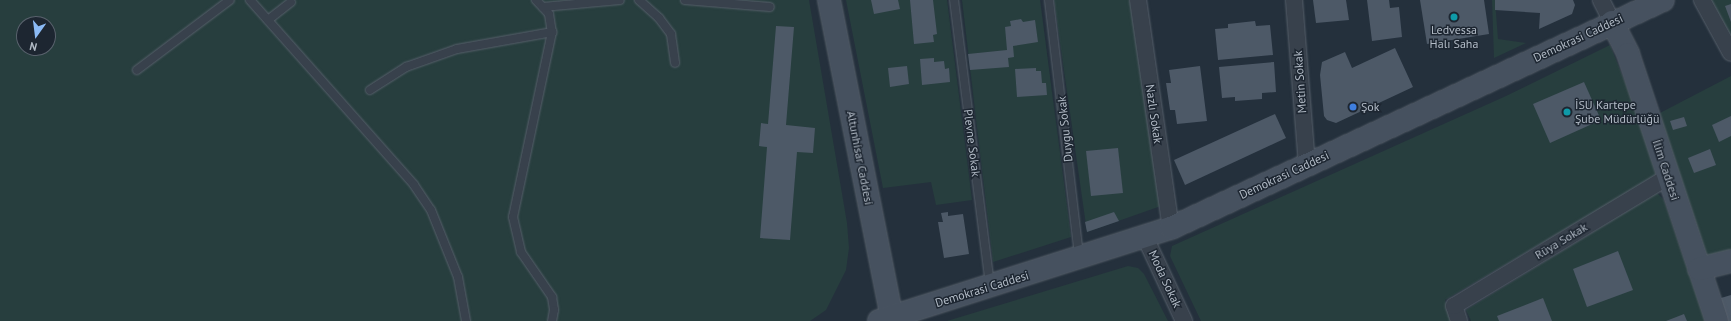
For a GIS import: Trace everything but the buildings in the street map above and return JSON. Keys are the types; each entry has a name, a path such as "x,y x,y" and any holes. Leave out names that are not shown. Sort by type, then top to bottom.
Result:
{"main road":[{"name":"Altunhisar Caddesi","path":"829,0 885,319"},
{"name":"Demokrasi Caddesi","path":"885,319 990,287 1171,228 1612,22 1664,0"},
{"name":"İlim Caddesi","path":"1612,22 1628,54 1717,321"},
{"path":"1699,268 1731,261"}],"street":[{"name":"Nazlı Sokak","path":"1138,0 1171,228"},
{"name":"Metin Sokak","path":"1294,0 1307,165"},
{"name":"İlim Caddesi","path":"1601,0 1612,22"},
{"path":"1702,0 1731,53"},
{"name":"Rüya Sokak","path":"1459,321 1454,306 1668,177"},
{"name":"Moda Sokak","path":"1145,237 1184,321"}],"lane":[{"path":"137,70 230,0"},
{"path":"250,0 414,185 432,210 458,277 466,321"},
{"path":"536,0 551,19 552,32 513,217 521,252 552,297 554,310 552,321"},
{"path":"543,7 620,0"},
{"path":"638,0 659,18 671,34 675,63"},
{"path":"685,0 770,7"},
{"name":"Plevne Sokak","path":"954,0 990,287"},
{"name":"Duygu Sokak","path":"1049,0 1080,258"},
{"path":"268,20 291,2"},
{"path":"370,90 406,67 457,49 552,32"}],"green space":[{"path":"0,0 809,0 847,223 849,248 846,270 826,310 810,321 0,321"},
{"path":"846,0 947,0 972,200 936,205 931,182 883,188"},
{"path":"962,0 1040,0 1071,237 993,262"},
{"path":"1054,0 1132,0 1161,206 1087,232"},
{"path":"1492,0 1495,0 1498,39 1526,43 1494,58"},
{"path":"1708,0 1731,0 1731,41"},
{"path":"1610,45 1643,126 1656,176 1445,300 1451,321 1201,321 1170,256 1172,246 1506,96"},
{"path":"1731,76 1731,254 1707,258 1658,114"},
{"path":"1657,193 1664,200 1705,321 1471,321 1466,310"},
{"path":"1128,266 1138,268 1144,274 1168,321 947,321"}],"place":[{"name":"Ledvessa Halı Saha","path":"1454,17"},
{"name":"Şok","path":"1353,107"},
{"name":"İSU Kartepe Şube Müdürlüğü","path":"1567,112"}]}
